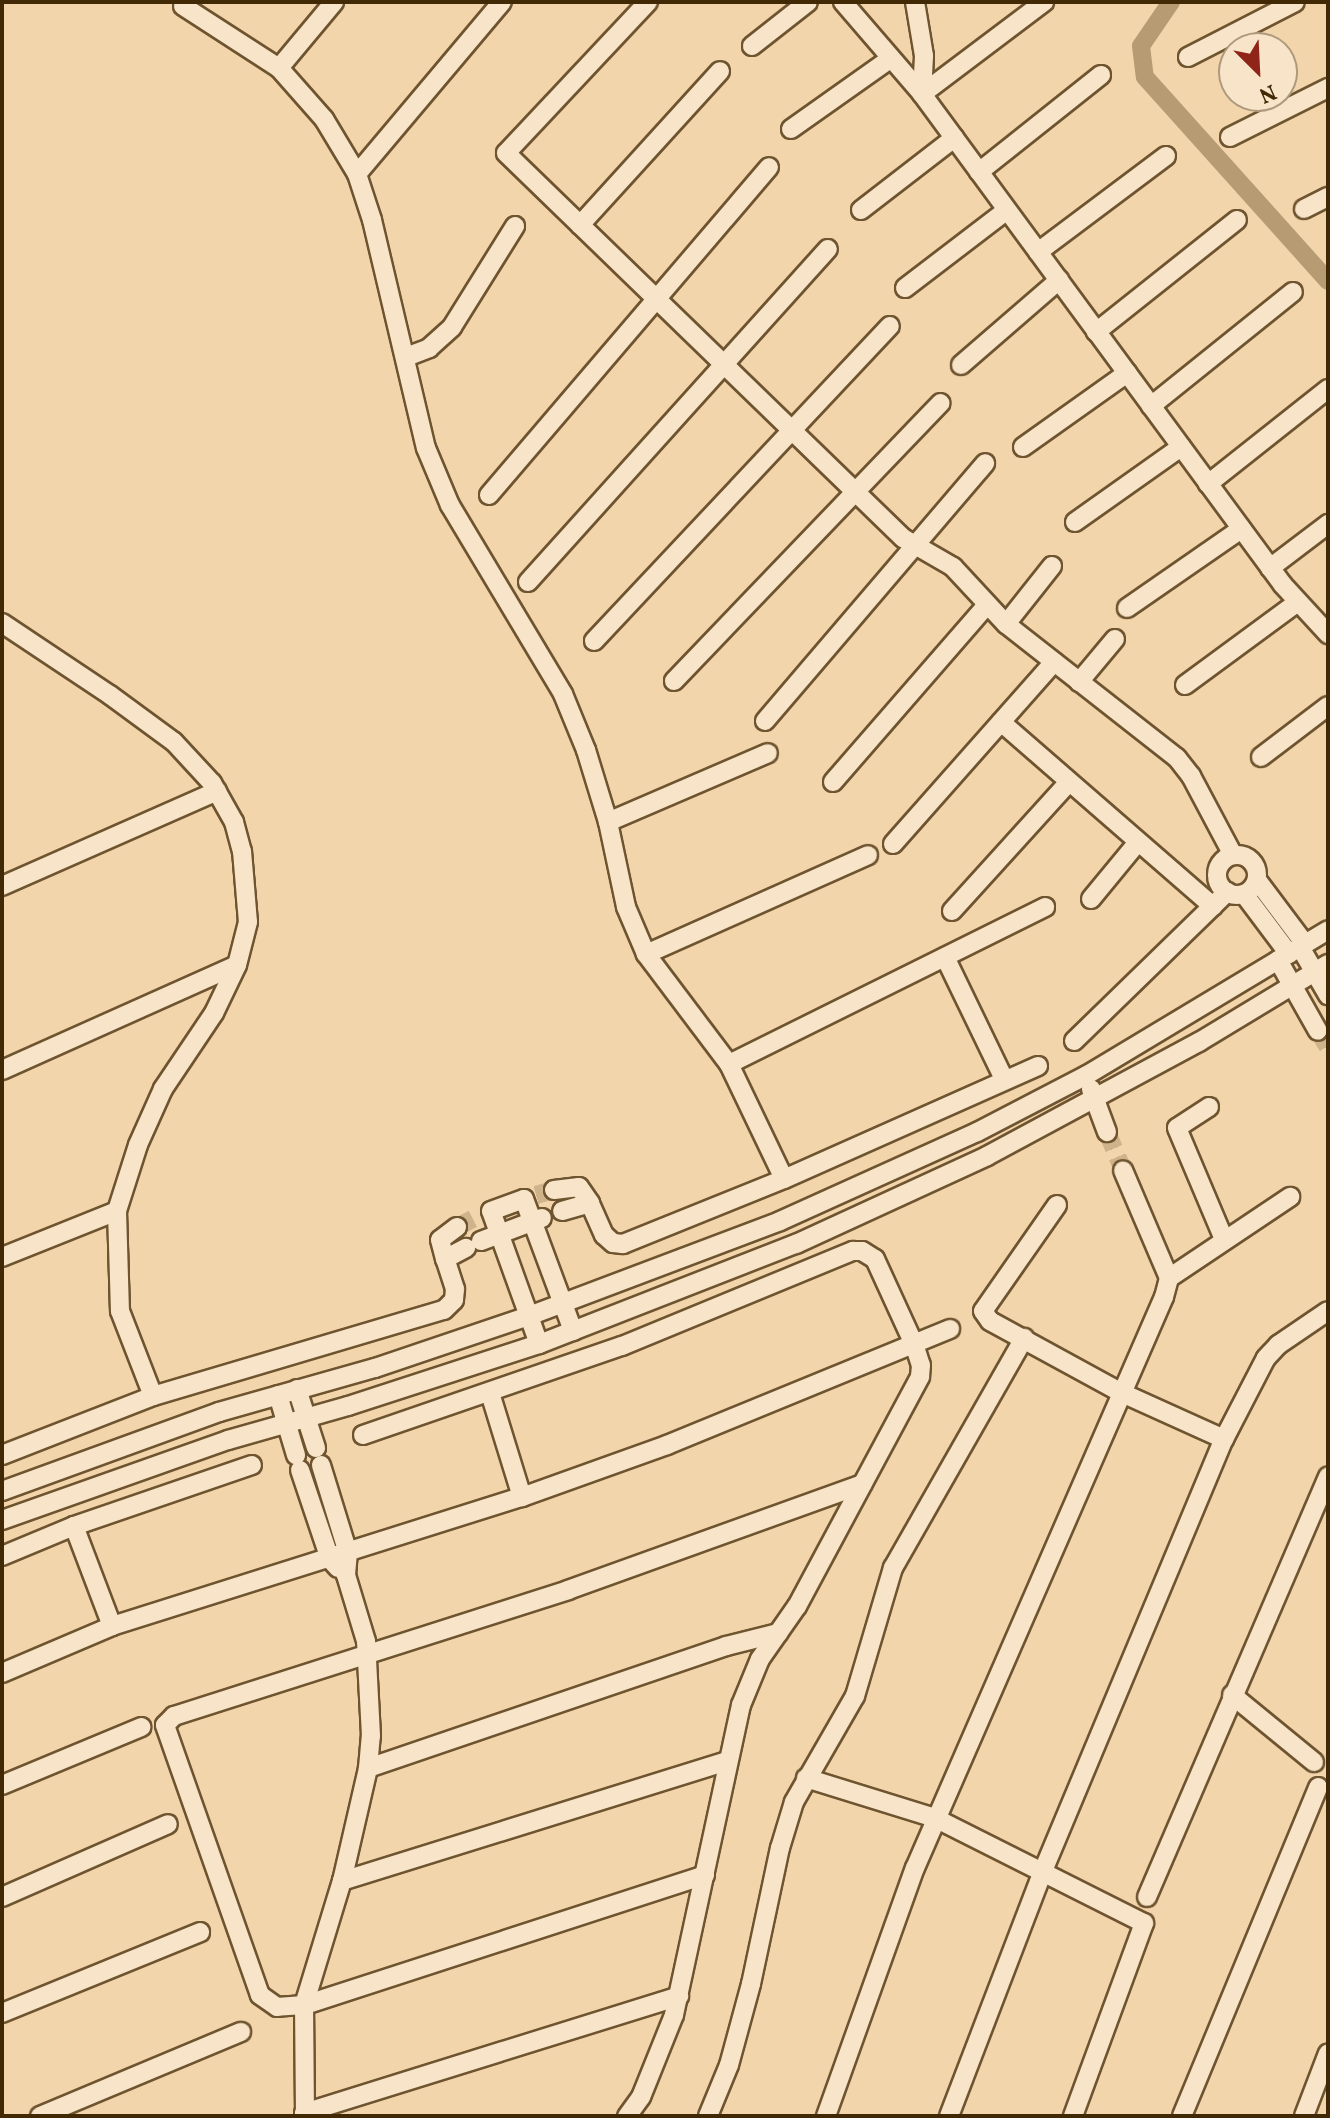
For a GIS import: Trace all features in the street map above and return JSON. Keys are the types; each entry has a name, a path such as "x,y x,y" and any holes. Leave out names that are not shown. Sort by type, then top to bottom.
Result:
{"street":[{"path":"279,68 334,2"},
{"path":"357,174 502,2"},
{"path":"648,2 506,153 903,538 953,567 1006,624 1177,758 1191,776 1233,855"},
{"path":"752,46 808,2"},
{"path":"843,2 922,94 1270,568 1328,634"},
{"path":"915,2 924,56 922,94"},
{"path":"922,94 1044,2"},
{"path":"1188,57 1295,2"},
{"path":"183,6 279,68 324,119 357,174 406,357 426,448 450,505 563,694 586,750 608,822 626,907 646,954 729,1064 784,1179"},
{"path":"791,129 890,59"},
{"path":"580,225 720,71"},
{"path":"979,172 1101,75"},
{"path":"1230,137 1328,88"},
{"path":"861,210 954,138"},
{"path":"1038,252 1166,156"},
{"path":"489,495 769,167"},
{"path":"1304,209 1328,197"},
{"path":"905,288 1007,210"},
{"path":"1096,332 1237,220"},
{"path":"406,357 429,348 452,327 515,226"},
{"path":"528,582 828,249"},
{"path":"961,365 1059,280"},
{"path":"1151,406 1293,292"},
{"path":"594,641 890,326"},
{"path":"1023,447 1127,373"},
{"path":"1208,484 1328,389"},
{"path":"674,681 941,403"},
{"path":"1075,522 1181,447"},
{"path":"765,721 985,463"},
{"path":"1270,568 1328,524"},
{"path":"1127,608 1241,529"},
{"path":"1006,624 1052,566"},
{"path":"1185,685 1298,602"},
{"path":"833,782 987,605"},
{"path":"2,623 174,742 217,791 234,822 247,880 248,922 237,965 214,1013 163,1089 138,1145 117,1211 120,1311 153,1396"},
{"path":"1079,682 1115,639"},
{"path":"893,844 1054,662"},
{"path":"1261,757 1328,706"},
{"path":"1001,722 1213,906"},
{"path":"608,822 768,753"},
{"path":"952,911 1069,782"},
{"path":"2,886 217,791"},
{"path":"1091,899 1138,842"},
{"path":"646,954 868,855"},
{"path":"1318,1031 1292,987 1293,951 1257,880 1252,860 1233,855 1222,861 1217,874 1220,886 1235,893 1293,951 1322,968 1328,995"},
{"path":"1074,1041 1213,906 1257,880"},
{"path":"729,1064 1045,907"},
{"path":"2,1491 59,1468 278,1395 375,1368 529,1316 780,1221 977,1132 1087,1075 1328,930"},
{"path":"945,957 1004,1079"},
{"path":"2,1070 237,965"},
{"path":"2,1520 70,1493 539,1344 796,1244 987,1156 1322,968"},
{"path":"2,1455 153,1396 444,1310 454,1300 455,1289 440,1240 465,1223 491,1211 538,1195 579,1187 604,1235 613,1243 623,1244 784,1179 1038,1066"},
{"path":"1087,1075 1107,1132"},
{"path":"1209,1107 1177,1128 1224,1239"},
{"path":"1123,1170 1169,1278"},
{"path":"538,1195 573,1331"},
{"path":"826,2116 935,1818 1122,1393 1169,1278 1290,1197"},
{"path":"445,1259 482,1241 590,1203"},
{"path":"1057,1205 983,1311 990,1321 1122,1393 1224,1439"},
{"path":"2,1257 117,1211"},
{"path":"491,1211 482,1241 529,1316 539,1344"},
{"path":"363,1435 622,1346 853,1251 862,1251 875,1259 914,1344 922,1372 797,1606 760,1659 741,1705 679,1996 657,2062 634,2110 627,2116"},
{"path":"949,2116 1043,1871 1224,1439 1266,1358 1278,1345 1328,1311"},
{"path":"2,1673 112,1626 522,1497 667,1445 950,1329"},
{"path":"708,2116 729,2065 751,1984 780,1848 794,1802 855,1696 893,1568 1024,1338"},
{"path":"297,1389 320,1463 339,1556"},
{"path":"490,1393 522,1497"},
{"path":"278,1395 300,1470 346,1575 369,1656 371,1736 368,1768 342,1881 304,2005 305,2114 679,1996"},
{"path":"300,1470 320,1463"},
{"path":"2,1556 74,1526 252,1465"},
{"path":"59,1468 70,1493"},
{"path":"1147,1897 1328,1476"},
{"path":"705,1875 304,2005 277,2007 260,1995 165,1725 174,1716 369,1656 666,1556 863,1484"},
{"path":"74,1526 112,1626"},
{"path":"368,1768 726,1646 778,1633"},
{"path":"1182,2116 1323,1788 1312,1780 1321,1759 1232,1695"},
{"path":"2,1785 141,1727"},
{"path":"342,1881 727,1761"},
{"path":"806,1778 935,1818 1144,1923 1073,2116"},
{"path":"2,1897 168,1824"},
{"path":"2,2013 200,1932"},
{"path":"40,2116 241,2032"},
{"path":"1304,2116 1328,2053"}],"waterway":[{"path":"1171,2 1141,46 1145,77 1328,281"}],"tunnel":[{"path":"1318,1031 1328,1047"},
{"path":"1107,1132 1123,1170"},
{"path":"536,1195 554,1190"},
{"path":"457,1227 473,1219"}]}
